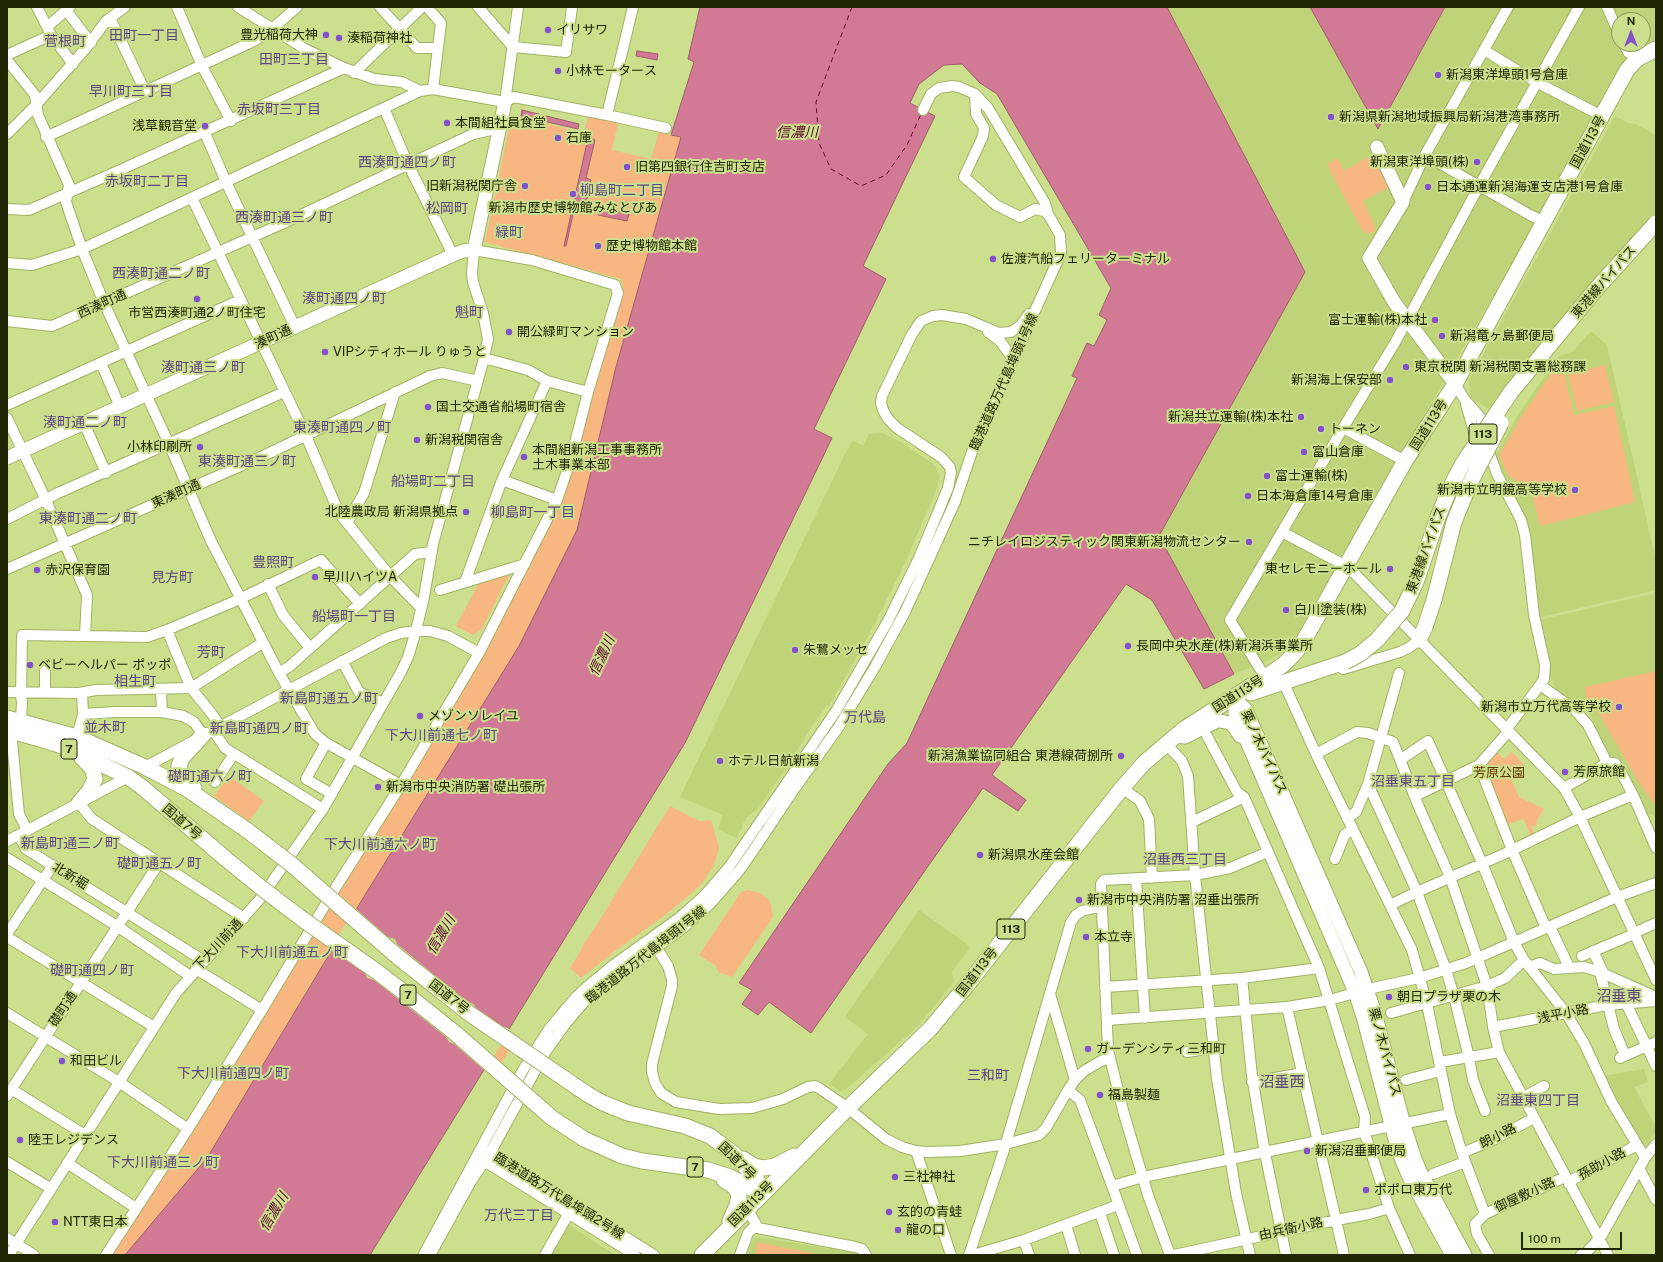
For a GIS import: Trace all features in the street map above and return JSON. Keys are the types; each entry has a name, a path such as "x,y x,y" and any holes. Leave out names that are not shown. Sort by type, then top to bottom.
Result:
{"highway":[{"name":"国道113号","path":"702,1255 747,1208 930,1029 967,985 1122,788 1144,763 1193,722 1235,698 1283,665 1302,644 1406,461 1455,384 1627,70 1636,59 1656,49"},
{"name":"東港線バイパス","path":"1235,698 1316,673 1345,662 1360,654 1377,640 1402,610 1416,582 1438,517 1450,488 1462,465 1511,392 1597,288 1656,223"},
{"name":"東港線バイパス","path":"1422,634 1434,600 1454,522 1470,483 1496,430 1539,366 1601,292 1656,232"},
{"name":"国道7号","path":"11,725 77,737 146,767 187,789 248,831 291,864 398,958 470,1014 587,1094 603,1103 628,1113 685,1126 710,1136 723,1144 748,1169 764,1192"},
{"name":"国道7号","path":"11,725 66,747 128,777 142,787 264,890 410,997 455,1033 552,1118 584,1139 622,1156 642,1161 708,1170 730,1177 751,1188 764,1192"},
{"path":"212,730 182,758 179,766 179,772 184,779 224,814"},
{"path":"66,747 86,761 94,772 95,779 92,788 79,802"},
{"path":"128,777 146,767"},
{"path":"723,1144 754,1166 764,1168 775,1166 806,1150"},
{"path":"708,1170 716,1177 727,1180 738,1192 739,1196 737,1205 726,1229"}],"main road":[{"path":"474,250 505,102"},
{"path":"1377,147 1403,202 1369,258 1394,302 1455,384"},
{"name":"湊町通","path":"7,458 452,255 463,251 474,250"},
{"name":"栗ノ木バイパス","path":"1235,698 1236,714 1255,757 1260,773 1333,939 1361,991"},
{"name":"栗ノ木バイパス","path":"1235,698 1246,710 1361,991 1366,1027 1398,1126 1420,1171 1465,1255"},
{"path":"1171,740 1194,734 1217,721 1230,723 1236,728 1249,756 1260,773"},
{"name":"栗ノ木バイパス","path":"1398,1126 1398,1151 1409,1177 1452,1255"}],"street":[{"path":"37,7 49,31 73,64"},
{"path":"7,134 36,105 73,64 106,22 125,7"},
{"path":"177,7 202,66 231,121"},
{"path":"238,7 304,49 354,73 374,80 402,82 420,90"},
{"path":"46,137 254,41 273,28 297,7"},
{"path":"380,7 416,48 438,48"},
{"path":"354,73 422,7"},
{"path":"427,7 441,23 433,89"},
{"path":"478,7 513,47 566,52 572,7"},
{"path":"505,102 518,7"},
{"path":"607,115 633,7"},
{"path":"1403,202 1425,155 1508,7"},
{"path":"1265,677 1230,620 1396,341 1479,186 1538,83 1579,7"},
{"path":"7,55 49,31 68,9 91,43"},
{"path":"110,18 145,91"},
{"path":"1484,50 1538,83 1602,116"},
{"path":"1628,52 1636,59"},
{"path":"7,60 35,95 38,115 46,137 69,185 66,202 104,304 170,444 211,541 262,643 315,734 326,743 401,785"},
{"path":"7,209 29,210 68,194 231,121 344,68"},
{"path":"923,110 931,94 939,88 952,86 959,87 975,94 988,108 1045,203 1048,214 1060,235 1061,253 1038,304"},
{"path":"7,263 32,265 82,248 192,198 420,90 433,89 505,102 514,97 666,128"},
{"path":"975,94 976,114 984,128 983,136 964,177 996,205 1020,217 1035,209 1044,211 1048,214"},
{"path":"384,108 408,164 452,255"},
{"name":"西湊町通","path":"7,321 52,326 218,253 473,134 500,128"},
{"path":"205,132 226,182 295,327"},
{"path":"1425,155 1543,221"},
{"path":"192,198 306,436 339,513 390,576 421,608"},
{"path":"106,1255 188,1129 401,785 479,653 557,500 571,459 588,392 618,293 615,285 532,260 474,250"},
{"name":"下大川前通","path":"9,1255 50,1188 176,993 193,972 260,899 323,809 353,758 408,657 416,631 432,552 478,382 488,339 484,313 473,282 472,273 474,250"},
{"path":"7,405 240,300"},
{"name":"臨港道路万代島埠頭1号線","path":"423,1255 523,1070 541,1041 558,1018 588,986 692,908 730,867 836,711 878,640 918,558 948,488 951,473 950,467 941,457 897,428 888,419 883,410 882,396 912,334 921,321 933,316 942,315 951,315 999,333 1011,332 1021,325 1033,308 1038,304"},
{"name":"臨港道路万代島埠頭1号線","path":"430,1255 487,1157 546,1050 566,1023 584,1002 692,920 727,886 841,723 905,612 955,502 972,453 1038,304"},
{"path":"975,323 1000,341 1013,359"},
{"path":"484,358 528,370 547,381 588,392"},
{"path":"101,363 120,407"},
{"name":"東湊町通","path":"7,569 306,436 395,392 438,373 478,382"},
{"path":"465,582 502,480 547,381"},
{"path":"1415,796 1479,765 1507,731 1544,679 1545,665 1534,616 1525,535 1521,520 1497,474 1482,455 1475,440 1471,416 1465,400 1455,384"},
{"path":"7,519 284,392"},
{"path":"347,523 364,493 395,392"},
{"path":"7,418 46,500 87,595 85,636 147,636 167,630 321,560 360,604"},
{"path":"84,423 106,473"},
{"path":"1343,428 1406,461"},
{"path":"950,467 960,464 972,453"},
{"path":"502,480 557,500"},
{"path":"1282,532 1346,566 1422,634 1507,731 1564,788 1580,817 1634,933 1653,967 1656,980"},
{"path":"279,673 290,666 415,554 432,552"},
{"path":"440,590 525,564"},
{"path":"268,584 283,615 310,648"},
{"path":"167,630 191,688 212,714 212,730 221,744 234,754 323,809"},
{"path":"146,767 212,730 386,638 402,633 430,631 448,636 479,653"},
{"path":"1235,698 1251,700 1400,652 1410,647 1422,634"},
{"name":"北新堀","path":"85,636 22,635 22,702 11,725 19,814 26,849 204,961"},
{"path":"7,692 82,693 96,690 161,690 191,688 262,643"},
{"path":"342,661 358,692 383,703"},
{"path":"45,671 45,692"},
{"path":"1347,818 1356,812 1368,784 1399,673"},
{"path":"1540,685 1574,709 1588,725 1607,763"},
{"path":"1286,688 1316,754 1412,950 1427,1004 1450,1114 1463,1158 1485,1214 1475,1224 1477,1234 1489,1255"},
{"path":"161,690 162,712"},
{"path":"77,737 83,714 82,693"},
{"path":"83,714 162,712 183,716 212,730"},
{"path":"1316,754 1357,732 1368,733 1393,742 1450,877 1488,986 1493,1027 1499,1052 1608,1255"},
{"path":"1207,736 1237,792 1244,797 1319,968 1365,1117 1364,1131 1390,1208 1410,1255"},
{"path":"1171,740 1177,755 1186,768 1188,776 1195,874 1218,1079 1230,1160 1250,1255"},
{"path":"1400,760 1428,740 1445,782 1482,863 1514,942 1527,963 1566,1013 1584,1043 1611,1101 1636,1145 1646,1158"},
{"path":"326,743 306,779 332,794"},
{"path":"215,782 234,754"},
{"path":"1564,788 1607,763 1615,763 1633,795 1656,848"},
{"path":"1479,765 1512,850 1568,967"},
{"path":"7,840 128,777"},
{"path":"1368,784 1416,892 1446,970 1454,996 1473,1080 1485,1110"},
{"path":"1122,788 1140,801 1149,818 1152,878"},
{"path":"1390,905 1512,850 1580,817 1633,795"},
{"path":"1192,822 1244,797"},
{"path":"79,802 92,819 244,918"},
{"path":"1335,859 1345,834 1353,830"},
{"path":"1170,1255 1153,1212 1124,1114 1110,1058 1105,987 1101,884 1104,880 1195,874 1230,868 1268,852"},
{"path":"7,858 193,972 262,1010"},
{"name":"礎町通","path":"10,1086 45,1036 117,926 128,912 159,863"},
{"path":"7,934 53,865"},
{"path":"1136,878 1145,1018"},
{"path":"1107,1020 1287,1007 1330,1000 1361,991 1419,978 1478,958 1548,927 1656,883"},
{"path":"969,1255 1006,1144 1072,922 1082,911 1102,906"},
{"path":"1582,956 1656,923"},
{"path":"7,937 80,983 154,1026"},
{"path":"651,938 668,966 672,980 672,986 652,1064 653,1078 661,1093 676,1102 690,1106 719,1109 744,1109 774,1102 812,1086 819,1088 848,1108 886,1139 902,1147 916,1151 942,1152 977,1149 1006,1144 1039,1135 1046,1128 1075,1080 1084,1071 1101,1061 1110,1058"},
{"path":"1593,951 1602,973 1607,1005 1623,1057 1656,1042"},
{"path":"1391,1013 1488,986 1504,978 1527,963 1540,963 1554,969 1584,967 1602,973 1656,997"},
{"path":"1105,987 1142,986 1242,978 1319,968"},
{"path":"1242,978 1252,1082 1286,1255"},
{"path":"1050,994 1075,1080"},
{"name":"浅平小路","path":"1493,1027 1607,1005 1656,1001"},
{"path":"1626,1003 1656,1066"},
{"path":"1287,1007 1344,1255"},
{"path":"7,1013 119,1082 188,1129"},
{"path":"1187,1052 1214,1048"},
{"path":"1406,1080 1469,1058 1499,1052"},
{"path":"1252,1082 1303,1073"},
{"path":"10,1086 85,1135"},
{"path":"1524,1097 1544,1086"},
{"path":"1068,1090 1080,1100 1137,1255"},
{"path":"1112,1186 1143,1178 1450,1114"},
{"name":"朗小路","path":"1433,1174 1534,1118"},
{"path":"1581,1255 1586,1252 1602,1235 1640,1168 1656,1144"},
{"name":"孫助小路","path":"1567,1180 1570,1181 1636,1145"},
{"path":"916,1151 951,1255"},
{"name":"臨港道路万代島埠頭2号線","path":"479,1152 654,1255"},
{"name":"臨港道路万代島埠頭2号線","path":"487,1157 569,1213 635,1255"},
{"path":"7,1162 50,1188"},
{"path":"67,1163 136,1208"},
{"path":"1640,1168 1656,1200"},
{"name":"御屋敷小路","path":"1485,1214 1567,1180"},
{"path":"974,1255 991,1253 1118,1205"},
{"path":"747,1208 758,1228"},
{"name":"由兵衛小路","path":"1174,1255 1369,1214 1390,1208"},
{"path":"545,1255 569,1213"},
{"path":"1100,1213 1114,1255"},
{"path":"1066,1225 1075,1255"},
{"path":"740,1255 748,1233 753,1228 855,1247 862,1249 866,1255"},
{"path":"7,1238 34,1255"},
{"path":"1024,1240 1028,1255"},
{"path":"1009,1245 1012,1255"}],"shaded area":[{"path":"1167,7 1310,7 1378,129 1445,7 1656,7 1656,44 1651,47 1651,12 1611,12 1611,52 1641,52 1623,62 1541,214 1289,649 1265,662 1234,674 1159,536 1305,272"},
{"path":"1615,116 1628,123 1636,124 1656,135 1656,215 1492,411 1470,397 1469,380"},
{"name":"新潟市立明鏡高等学校","path":"1591,331 1607,345 1656,561 1656,590 1538,618 1529,534 1494,458 1518,415 1559,356 1572,352"},
{"name":"朱鷺メッセ","path":"882,433 901,442 932,463 937,468 939,476 938,486 905,563 869,635 830,704 826,707 813,725 758,809 748,816 736,838 718,829 723,815 680,797 844,456 853,440 863,446 869,434"},
{"name":"新潟市立万代高等学校","path":"1656,593 1656,818 1652,814 1644,815 1616,760 1611,758 1589,713 1555,688 1548,672 1539,620"},
{"path":"919,910 967,944 969,949 952,972 954,982 918,1026 845,1090 840,1091 829,1084 868,1034 845,1017"},
{"path":"1644,1069 1648,1082 1634,1087 1656,1127 1656,1132 1642,1150 1603,1076"},
{"path":"569,1225 615,1255 550,1255"},
{"path":"759,1237 861,1255 748,1255 753,1239"}],"green space":[{"path":"512,115 584,133 588,117 618,123 612,150 651,159 659,132 681,137 616,367 577,530 519,646 365,895 511,1047 500,1066 338,939 207,1158 125,1255 109,1255 272,1000 405,787 483,656 561,502 623,288 621,279 485,242"},
{"path":"1371,155 1389,187 1363,201 1375,226 1375,231 1368,234 1362,230 1327,165 1337,158 1344,171"},
{"path":"1561,359 1574,415 1614,406 1635,502 1540,526 1531,491 1508,475 1499,456 1521,417"},
{"path":"1605,365 1614,402 1577,411 1568,374"},
{"path":"512,569 482,629 473,635 456,626 482,577"},
{"path":"1656,671 1656,806 1641,786 1598,712 1586,699 1585,687"},
{"name":"芳原公園","path":"1496,751 1504,759 1512,752 1526,767 1512,781 1519,797 1544,809 1536,822 1537,825 1531,827 1534,833 1531,835 1523,819 1506,825 1484,765"},
{"path":"229,776 264,801 249,821 214,796"},
{"path":"670,806 699,821 711,820 719,848 713,867 703,882 694,891 664,916 615,951 581,978 570,968 584,943"},
{"path":"748,890 760,893 769,900 773,917 732,977 720,973 716,966 699,955 741,892"},
{"path":"757,1242 816,1254 755,1255"}],"water":[{"name":"信濃川","path":"700,7 1167,7 1305,272 1159,536 1234,674 1204,689 1152,600 1126,584 992,775 1026,800 1018,811 983,788 811,1033 769,1002 758,1015 742,1004 752,990 739,983 888,764 907,743 1077,378 1072,376 1087,343 1094,346 1107,320 1099,315 1111,288 997,94 980,83 962,64 944,65 919,84 910,103 935,116 863,266 886,279 814,429 832,438 685,743 370,1255 125,1255 207,1158 365,895 519,646 577,530 616,367 681,137 671,135 694,62 688,59"},
{"path":"1310,7 1445,7 1378,129"},
{"path":"637,51 658,54 657,60 636,56"},
{"path":"522,110 579,124 578,129 521,116"},
{"path":"588,138 595,140 586,178 591,180 584,212 574,210 566,246 564,246"},
{"path":"600,208 629,214 627,221 598,215"}],"pier":[{"path":"355,908 388,937 395,939 397,944 467,1002 474,1004 476,1009 503,1028 506,1027 510,1030 485,1071 454,1044 449,1042 446,1037 374,980 367,978 365,973 330,949"}],"ferry route":[{"path":"852,7 816,102 819,143 831,169 861,186 886,175 907,145 921,114"}],"place":[{"name":"イリサワ","path":"548,30"},
{"name":"豊光稲荷大神","path":"326,35"},
{"name":"湊稲荷神社","path":"339,38"},
{"name":"小林モータース","path":"558,71"},
{"name":"新潟東洋埠頭1号倉庫","path":"1438,75"},
{"name":"新潟県新潟地域振興局新潟港湾事務所","path":"1331,117"},
{"name":"本間組社員食堂","path":"447,123"},
{"name":"浅草観音堂","path":"205,126"},
{"name":"石庫","path":"558,138"},
{"name":"新潟東洋埠頭(株)","path":"1477,162"},
{"name":"旧第四銀行住吉町支店","path":"627,167"},
{"name":"旧新潟税関庁舎","path":"525,186"},
{"name":"日本通運新潟海運支店港1号倉庫","path":"1428,187"},
{"name":"新潟市歴史博物館みなとぴあ","path":"573,194"},
{"name":"歴史博物館本館","path":"598,246"},
{"name":"佐渡汽船フェリーターミナル","path":"993,259"},
{"name":"市営西湊町通2ノ町住宅","path":"197,299"},
{"name":"富士運輸(株)本社","path":"1435,320"},
{"name":"開公緑町マンション","path":"509,332"},
{"name":"新潟竜ヶ島郵便局","path":"1442,336"},
{"name":"VIPシティホール りゅうと","path":"325,352"},
{"name":"東京税関 新潟税関支署総務課","path":"1406,367"},
{"name":"新潟海上保安部","path":"1390,380"},
{"name":"国土交通省船場町宿舎","path":"428,407"},
{"name":"新潟共立運輸(株)本社","path":"1301,417"},
{"name":"トーネン","path":"1321,429"},
{"name":"新潟税関宿舎","path":"417,440"},
{"name":"小林印刷所","path":"200,447"},
{"name":"富山倉庫","path":"1304,452"},
{"name":"本間組新潟工事事務所 土木事業本部","path":"524,457"},
{"name":"富士運輸(株)","path":"1267,476"},
{"name":"新潟市立明鏡高等学校","path":"1575,490"},
{"name":"日本海倉庫14号倉庫","path":"1248,496"},
{"name":"北陸農政局 新潟県拠点","path":"466,512"},
{"name":"ニチレイロジスティック関東新潟物流センター","path":"1249,542"},
{"name":"東セレモニーホール","path":"1390,569"},
{"name":"赤沢保育園","path":"37,570"},
{"name":"早川ハイツA","path":"315,577"},
{"name":"白川塗装(株)","path":"1286,610"},
{"name":"長岡中央水産(株)新潟浜事業所","path":"1128,646"},
{"name":"朱鷺メッセ","path":"795,650"},
{"name":"ベビーヘルパー ポッポ","path":"30,665"},
{"name":"新潟市立万代高等学校","path":"1619,707"},
{"name":"メゾンソレイユ","path":"420,716"},
{"name":"新潟漁業協同組合 東港線荷捌所","path":"1121,756"},
{"name":"ホテル日航新潟","path":"720,761"},
{"name":"芳原旅館","path":"1565,772"},
{"name":"新潟市中央消防署 礎出張所","path":"378,787"},
{"name":"新潟県水産会館","path":"980,855"},
{"name":"新潟市中央消防署 沼垂出張所","path":"1079,900"},
{"name":"本立寺","path":"1086,937"},
{"name":"朝日プラザ栗の木","path":"1389,997"},
{"name":"ガーデンシティ三和町","path":"1088,1049"},
{"name":"和田ビル","path":"62,1061"},
{"name":"福島製麺","path":"1100,1095"},
{"name":"陸王レジデンス","path":"20,1140"},
{"name":"新潟沼垂郵便局","path":"1307,1151"},
{"name":"三社神社","path":"895,1177"},
{"name":"ポポロ東万代","path":"1366,1190"},
{"name":"玄的の青蛙","path":"889,1212"},
{"name":"NTT東日本","path":"55,1222"},
{"name":"龍の口","path":"898,1230"}],"district":[{"name":"田町一丁目","path":"144,36"},
{"name":"菅根町","path":"65,42"},
{"name":"田町三丁目","path":"294,60"},
{"name":"早川町三丁目","path":"131,92"},
{"name":"赤坂町三丁目","path":"279,110"},
{"name":"西湊町通四ノ町","path":"407,163"},
{"name":"赤坂町二丁目","path":"147,182"},
{"name":"柳島町二丁目","path":"622,191"},
{"name":"松岡町","path":"447,209"},
{"name":"西湊町通三ノ町","path":"284,218"},
{"name":"緑町","path":"509,233"},
{"name":"西湊町通二ノ町","path":"161,274"},
{"name":"湊町通四ノ町","path":"344,299"},
{"name":"魁町","path":"469,313"},
{"name":"湊町通三ノ町","path":"203,368"},
{"name":"湊町通二ノ町","path":"85,423"},
{"name":"東湊町通四ノ町","path":"342,428"},
{"name":"東湊町通三ノ町","path":"247,462"},
{"name":"船場町二丁目","path":"433,482"},
{"name":"柳島町一丁目","path":"533,513"},
{"name":"東湊町通二ノ町","path":"88,519"},
{"name":"豊照町","path":"273,563"},
{"name":"見方町","path":"172,578"},
{"name":"船場町一丁目","path":"354,617"},
{"name":"芳町","path":"211,653"},
{"name":"相生町","path":"135,682"},
{"name":"新島町通五ノ町","path":"329,699"},
{"name":"万代島","path":"865,718"},
{"name":"並木町","path":"105,728"},
{"name":"新島町通四ノ町","path":"259,729"},
{"name":"下大川前通七ノ町","path":"441,736"},
{"name":"礎町通六ノ町","path":"210,777"},
{"name":"沼垂東五丁目","path":"1413,782"},
{"name":"新島町通三ノ町","path":"70,844"},
{"name":"下大川前通六ノ町","path":"380,845"},
{"name":"沼垂西三丁目","path":"1185,860"},
{"name":"礎町通五ノ町","path":"159,864"},
{"name":"下大川前通五ノ町","path":"292,953"},
{"name":"礎町通四ノ町","path":"92,971"},
{"name":"沼垂東","path":"1619,996"},
{"name":"下大川前通四ノ町","path":"233,1074"},
{"name":"三和町","path":"988,1076"},
{"name":"沼垂西","path":"1282,1082"},
{"name":"沼垂東四丁目","path":"1538,1101"},
{"name":"下大川前通三ノ町","path":"163,1163"},
{"name":"万代三丁目","path":"519,1216"}]}
